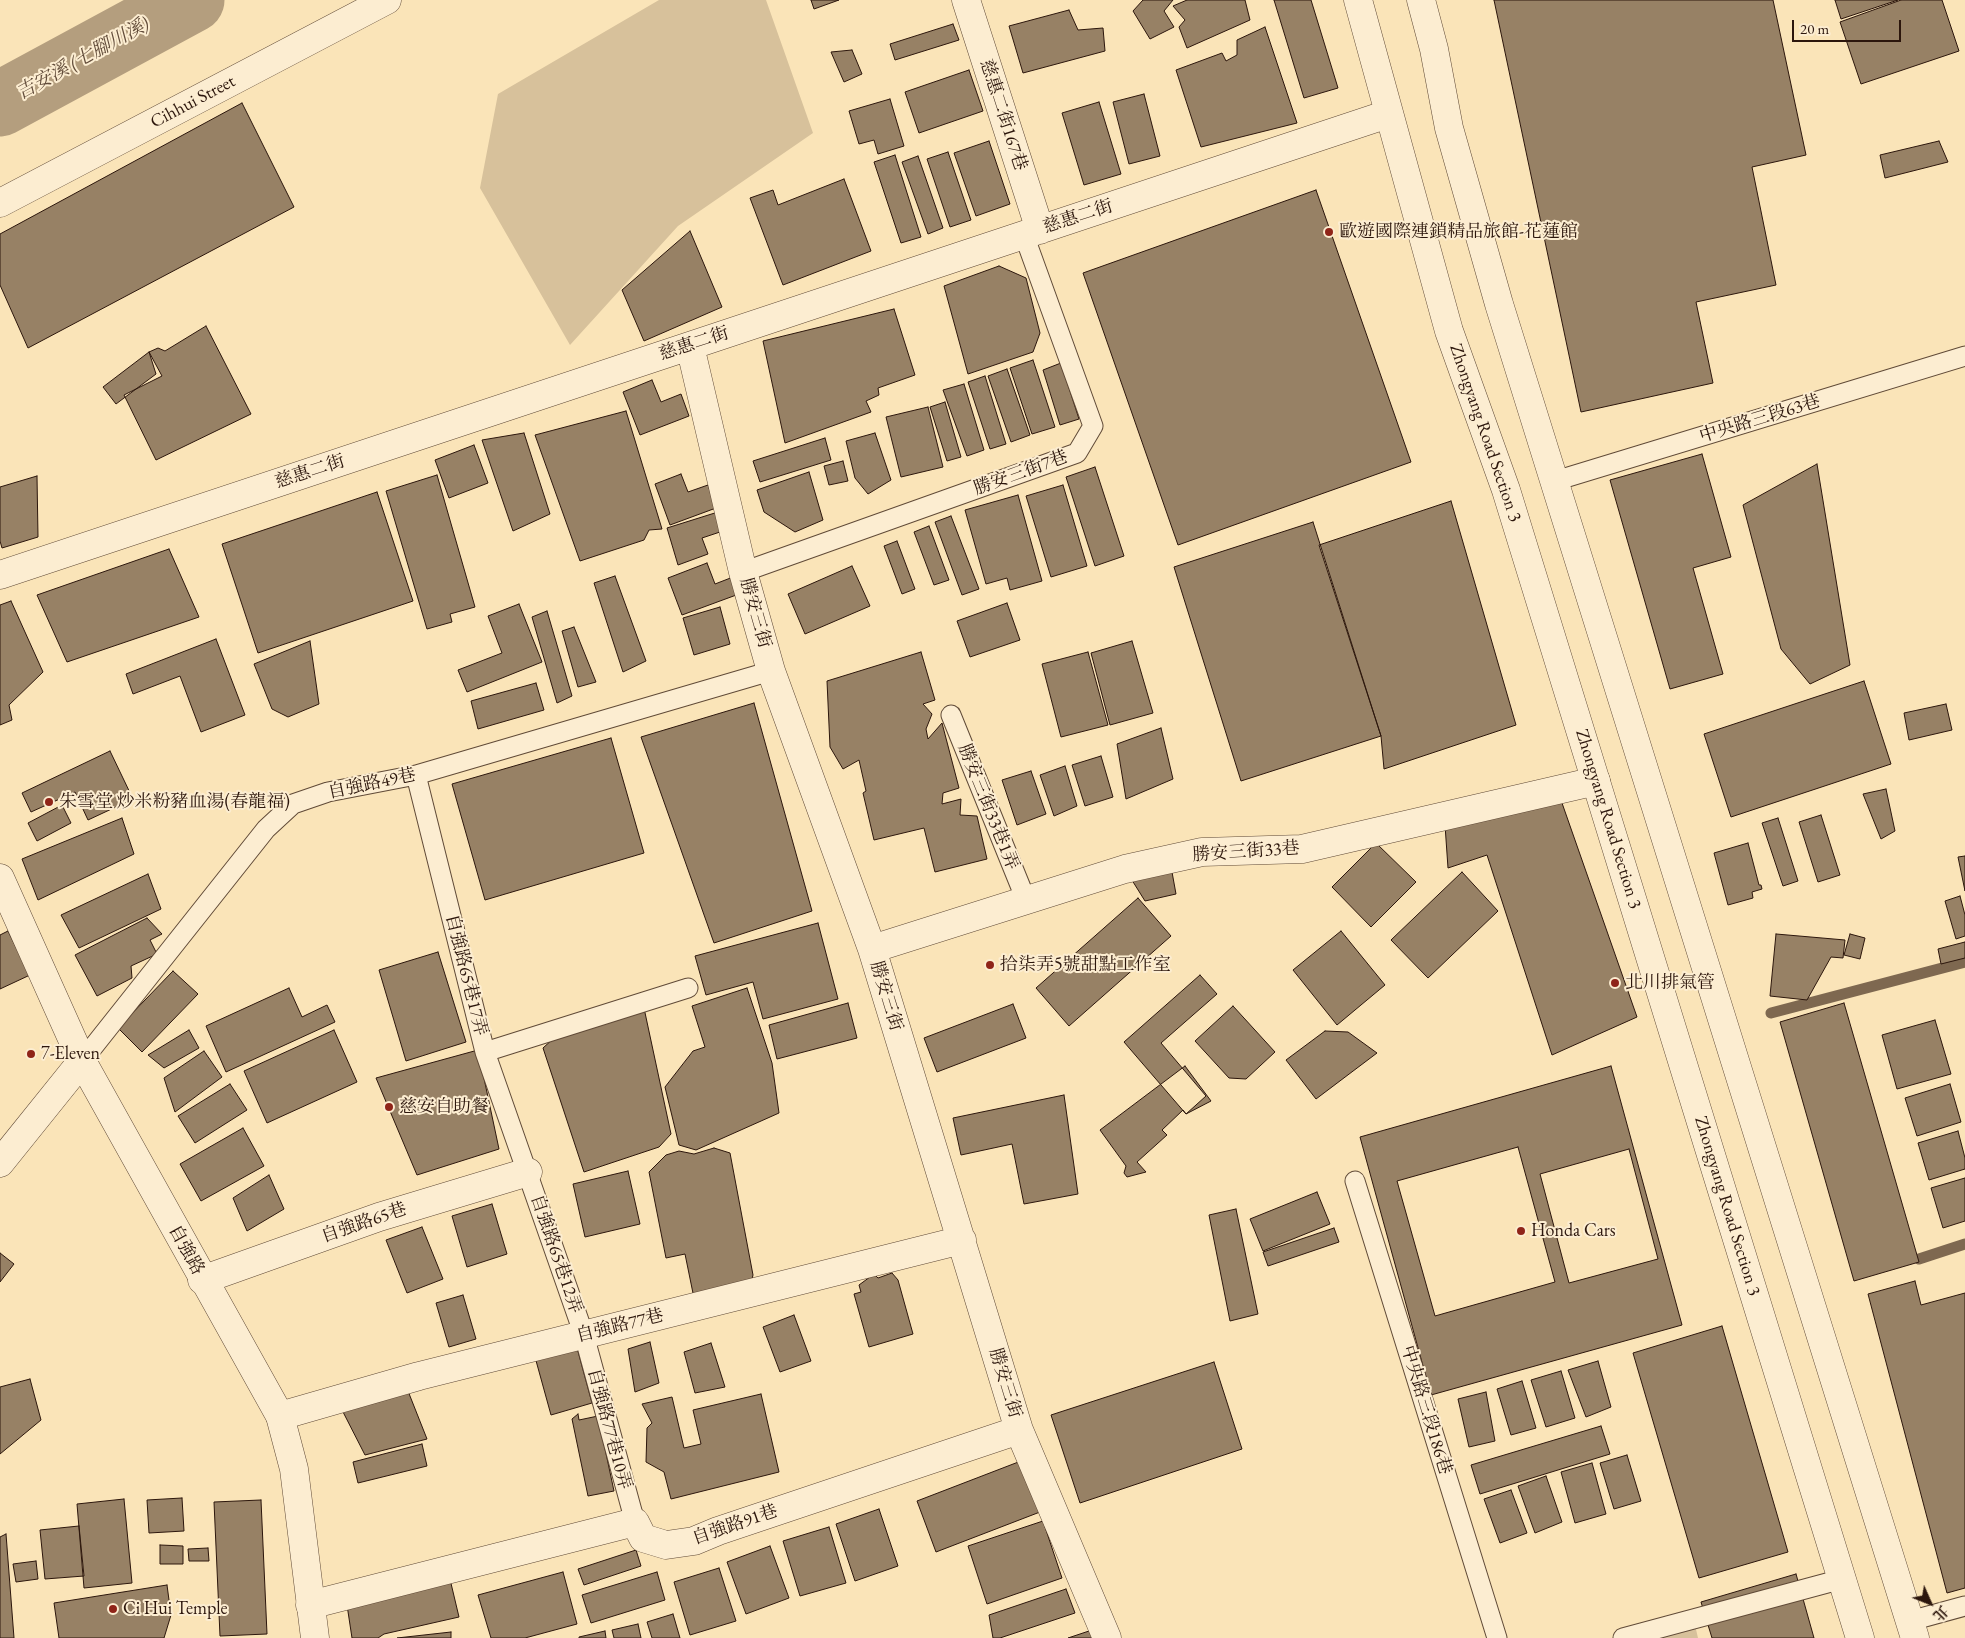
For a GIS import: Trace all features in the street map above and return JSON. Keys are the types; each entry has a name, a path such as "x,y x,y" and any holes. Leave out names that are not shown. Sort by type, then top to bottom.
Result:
{"street":[{"name":"Cihhui Street","path":"0,203 387,0"},
{"name":"慈惠二街167巷","path":"966,0 1032,233"},
{"name":"Zhongyang Road Section 3","path":"1358,0 1449,331 1506,490 1860,1638"},
{"path":"1421,0 1434,49 1449,128 1499,304 1556,481 1912,1630"},
{"name":"慈惠二街","path":"0,575 1388,114"},
{"name":"勝安三街","path":"690,346 743,572 771,671 872,949 1019,1430 1107,1638"},
{"name":"勝安三街33巷","path":"872,949 1125,869 1202,852 1302,849 1596,781"},
{"name":"自強路","path":"0,878 82,1062 202,1280 280,1416 294,1469 315,1638"},
{"path":"0,1163 82,1062"},
{"name":"自強路65巷","path":"202,1280 379,1216 528,1172"},
{"name":"自強路77巷","path":"280,1416 419,1376 962,1240"},
{"name":"自強路91巷","path":"635,1522 643,1538 666,1545 694,1541 727,1528 1019,1430"},
{"path":"310,1604 635,1522"}],"lane":[{"name":"勝安三街7巷","path":"743,572 1077,453 1093,426 1032,233"},
{"name":"中央路三段63巷","path":"1556,481 1965,356"},
{"name":"自強路49巷","path":"82,1062 266,829 293,804 328,792 416,775 771,671"},
{"name":"勝安三街33巷1弄","path":"951,715 1026,900"},
{"name":"自強路65巷17弄","path":"416,775 485,1052 528,1172"},
{"path":"485,1052 688,988"},
{"name":"自強路65巷12弄","path":"528,1172 584,1335"},
{"name":"中央路三段186巷","path":"1355,1181 1497,1638"},
{"name":"自強路77巷10弄","path":"584,1335 635,1522"},
{"path":"1623,1638 1842,1579"},
{"path":"1912,1630 1965,1606"}],"shaded area":[{"path":"659,0 766,0 813,133 678,226 570,345 480,188 498,94"},
{"path":"1695,1625 1698,1638 1647,1638"}],"building":[{"path":"811,0 839,0 814,9"},
{"path":"1143,0 1173,0 1164,11 1174,27 1150,39 1133,11"},
{"path":"1187,0 1245,0 1250,20 1187,48 1179,27 1185,20 1173,6"},
{"path":"1274,0 1311,0 1338,88 1304,98"},
{"path":"1494,0 1773,0 1806,155 1752,167 1776,285 1696,302 1713,383 1581,412"},
{"path":"1835,0 1898,0 1841,19"},
{"path":"1901,0 1942,0 1959,51 1861,84 1840,22"},
{"path":"1069,10 1078,30 1103,28 1105,51 1023,73 1009,26"},
{"path":"953,24 959,40 895,60 890,44"},
{"path":"1265,27 1297,123 1201,147 1176,70 1222,53 1226,61 1237,55 1237,40"},
{"path":"852,50 862,74 844,82 831,52"},
{"path":"969,70 983,111 919,133 905,92"},
{"path":"1144,94 1160,156 1129,164 1113,102"},
{"path":"890,99 904,146 878,154 874,140 859,144 849,111"},
{"path":"1099,102 1121,174 1084,185 1062,113"},
{"path":"242,103 294,207 28,348 0,285 0,234"},
{"path":"989,141 1010,204 976,216 954,153"},
{"path":"1939,141 1948,162 1885,178 1880,155"},
{"path":"948,152 971,220 950,227 927,159"},
{"path":"895,155 921,237 901,243 874,162"},
{"path":"918,156 943,228 928,234 902,162"},
{"path":"844,179 871,251 783,285 750,198 773,190 778,205"},
{"path":"1316,190 1411,462 1178,545 1083,273"},
{"path":"690,231 722,307 644,341 622,290"},
{"path":"999,266 1026,278 1040,333 1033,352 968,374 944,286"},
{"path":"894,309 915,375 878,388 879,395 866,401 871,412 785,443 763,341"},
{"path":"206,326 251,414 156,460 124,395 162,376 149,352 158,348 165,351"},
{"path":"149,352 156,374 116,404 103,387"},
{"path":"1033,360 1055,427 1032,434 1010,368"},
{"path":"1061,363 1079,419 1060,425 1043,370"},
{"path":"1007,369 1030,435 1011,442 988,376"},
{"path":"985,376 1006,444 990,449 968,382"},
{"path":"652,380 661,402 681,394 689,416 640,435 623,392"},
{"path":"964,384 984,450 967,456 943,390"},
{"path":"945,402 961,457 947,461 930,407"},
{"path":"928,407 943,467 901,477 886,417"},
{"path":"626,411 662,529 649,530 644,540 580,561 535,435"},
{"path":"524,433 550,514 513,531 482,440"},
{"path":"875,433 891,480 868,494 855,478 846,441"},
{"path":"825,438 831,460 760,482 753,461"},
{"path":"474,445 488,483 449,498 435,460"},
{"path":"1702,454 1731,557 1693,568 1723,674 1670,689 1610,480"},
{"path":"843,461 848,481 829,485 824,466"},
{"path":"1817,464 1850,665 1810,684 1781,649 1743,505"},
{"path":"1095,467 1124,556 1095,566 1066,477"},
{"path":"809,472 823,520 795,532 764,512 757,490"},
{"path":"681,474 688,492 708,485 716,508 670,525 655,484"},
{"path":"437,475 475,607 450,614 452,622 427,629 386,491"},
{"path":"37,476 38,537 2,548 0,541 0,487"},
{"path":"1063,485 1087,566 1051,577 1026,496"},
{"path":"377,492 413,601 258,653 222,544"},
{"path":"1018,495 1042,581 1010,590 1007,578 986,584 965,510"},
{"path":"1451,501 1516,725 1384,769 1381,736 1319,545"},
{"path":"718,512 726,530 702,538 708,554 678,565 667,528"},
{"path":"951,516 979,589 962,595 935,522"},
{"path":"1313,522 1381,736 1241,781 1174,567"},
{"path":"929,526 949,580 934,585 914,532"},
{"path":"897,541 915,589 902,594 884,546"},
{"path":"169,549 199,617 67,662 37,595"},
{"path":"707,563 715,584 733,577 739,594 682,615 668,578"},
{"path":"852,566 870,606 805,634 788,594"},
{"path":"615,576 646,661 623,672 594,583"},
{"path":"11,601 43,672 9,705 12,720 0,725 0,605"},
{"path":"1007,603 1020,640 970,657 957,621"},
{"path":"519,604 542,662 467,692 458,670 502,653 488,616"},
{"path":"720,607 730,644 694,655 683,618"},
{"path":"547,611 572,696 557,703 532,617"},
{"path":"574,627 596,682 578,687 562,631"},
{"path":"216,639 245,715 201,732 180,676 133,694 126,674"},
{"path":"310,641 319,704 288,717 272,709 254,664"},
{"path":"1132,641 1153,713 1110,725 1091,653"},
{"path":"921,652 935,700 923,704 932,714 926,729 928,739 942,723 959,788 943,793 942,804 961,799 960,815 977,816 987,859 935,872 924,828 874,840 863,793 866,791 859,760 843,769 830,747 827,681"},
{"path":"1088,652 1108,725 1061,737 1042,664"},
{"path":"1864,681 1891,764 1731,817 1704,734"},
{"path":"536,683 544,710 478,729 471,701"},
{"path":"754,703 812,911 714,943 641,737"},
{"path":"1946,704 1952,730 1909,740 1904,713"},
{"path":"1161,728 1173,779 1126,799 1117,744"},
{"path":"611,738 644,853 485,900 452,784"},
{"path":"110,751 133,799 88,820 75,792 31,812 22,793"},
{"path":"1101,756 1113,797 1085,806 1072,765"},
{"path":"1065,766 1077,806 1054,816 1040,775"},
{"path":"1031,771 1046,814 1017,825 1002,780"},
{"path":"1886,789 1895,831 1881,839 1863,794"},
{"path":"1562,803 1637,1017 1552,1055 1487,855 1448,868 1445,825"},
{"path":"62,805 71,823 37,841 28,823"},
{"path":"1821,815 1840,875 1818,882 1799,822"},
{"path":"122,818 134,854 38,900 22,859"},
{"path":"1778,818 1798,881 1783,886 1762,823"},
{"path":"1376,843 1416,882 1371,927 1332,887"},
{"path":"1748,843 1759,885 1761,885 1762,889 1752,892 1753,898 1728,905 1714,853"},
{"path":"1965,856 1965,891 1958,857"},
{"path":"1170,861 1176,894 1145,901 1125,869"},
{"path":"1462,872 1498,911 1428,978 1391,940"},
{"path":"148,874 161,909 79,948 61,915"},
{"path":"1960,896 1965,915 1965,936 1956,939 1945,901"},
{"path":"1138,898 1171,936 1069,1026 1036,988"},
{"path":"147,918 162,934 150,940 157,954 131,966 132,978 97,996 75,955"},
{"path":"818,923 838,999 763,1019 753,982 706,995 695,956"},
{"path":"8,931 30,975 0,989 0,935"},
{"path":"1341,931 1385,985 1337,1025 1293,970"},
{"path":"1776,934 1845,940 1843,958 1831,957 1807,1000 1770,996"},
{"path":"1850,934 1865,938 1860,959 1844,955"},
{"path":"1965,942 1965,958 1941,964 1938,949"},
{"path":"438,952 466,1042 406,1061 379,970"},
{"path":"173,971 198,994 142,1052 118,1028"},
{"path":"1200,975 1217,994 1161,1043 1206,1096 1186,1114 1124,1042"},
{"path":"289,988 302,1017 327,1005 335,1022 226,1072 206,1026"},
{"path":"747,988 772,1063 779,1113 696,1150 679,1145 665,1087 693,1051 705,1047 692,1006"},
{"path":"848,1003 857,1038 777,1059 769,1025"},
{"path":"1844,1003 1919,1262 1854,1281 1780,1022"},
{"path":"1013,1004 1026,1038 937,1072 924,1038"},
{"path":"1233,1006 1275,1052 1246,1079 1229,1078 1195,1041"},
{"path":"644,1008 671,1134 659,1147 584,1172 543,1048 565,1028"},
{"path":"1935,1020 1951,1074 1897,1089 1882,1035"},
{"path":"189,1030 199,1048 164,1068 148,1055"},
{"path":"334,1030 357,1082 267,1123 244,1071"},
{"path":"1325,1031 1348,1032 1377,1053 1316,1099 1286,1060"},
{"path":"478,1050 499,1149 417,1175 376,1078"},
{"path":"204,1051 222,1077 175,1112 164,1078"},
{"path":"1185,1066 1211,1101 1186,1114 1183,1110 1162,1130 1167,1135 1137,1162 1146,1172 1127,1177 1124,1173 1126,1166 1100,1130"},
{"name":"Honda Cars","path":"1611,1066 1682,1325 1431,1395 1360,1137"},
{"path":"230,1084 247,1110 195,1143 178,1116"},
{"path":"1950,1084 1961,1122 1917,1136 1905,1098"},
{"path":"1064,1095 1078,1194 1024,1204 1012,1144 961,1155 953,1118"},
{"path":"243,1128 264,1166 201,1201 180,1164"},
{"path":"1958,1131 1965,1158 1965,1169 1929,1180 1918,1143"},
{"path":"1518,1147 1555,1282 1435,1316 1397,1181"},
{"path":"714,1148 730,1153 753,1275 749,1291 695,1303 685,1254 666,1258 649,1172 666,1155 679,1151 694,1154"},
{"path":"1629,1149 1658,1259 1569,1283 1540,1174"},
{"path":"628,1171 640,1224 585,1237 573,1184"},
{"path":"269,1175 284,1209 247,1231 233,1198"},
{"path":"1965,1178 1965,1221 1943,1228 1931,1188"},
{"path":"1317,1192 1330,1224 1263,1251 1250,1219"},
{"path":"492,1204 507,1254 467,1267 452,1216"},
{"path":"1236,1209 1258,1314 1230,1321 1209,1215"},
{"path":"422,1227 443,1279 407,1293 386,1240"},
{"path":"1334,1228 1339,1242 1268,1266 1263,1252"},
{"path":"0,1253 14,1264 0,1282"},
{"path":"892,1273 898,1280 913,1334 869,1347 854,1294 861,1292 859,1285 874,1274 878,1278"},
{"path":"1915,1281 1921,1305 1965,1293 1965,1588 1947,1593 1868,1294"},
{"path":"463,1295 476,1339 449,1347 436,1303"},
{"path":"794,1315 811,1361 780,1372 763,1327"},
{"path":"1722,1326 1788,1552 1699,1578 1633,1353"},
{"path":"650,1342 659,1383 635,1392 628,1349"},
{"path":"711,1343 725,1387 695,1393 684,1352"},
{"path":"576,1344 592,1403 551,1415 535,1357"},
{"path":"1598,1361 1611,1407 1586,1417 1568,1370"},
{"path":"1214,1362 1242,1449 1080,1503 1051,1415"},
{"path":"1561,1371 1575,1418 1546,1427 1531,1380"},
{"path":"30,1379 41,1420 0,1454 0,1387"},
{"path":"1522,1381 1536,1428 1511,1435 1497,1389"},
{"path":"408,1391 427,1439 365,1455 341,1408"},
{"path":"1486,1392 1495,1441 1469,1447 1458,1399"},
{"path":"761,1394 779,1472 671,1499 664,1472 646,1462 647,1428 652,1423 642,1404 672,1397 684,1448 701,1444 693,1410"},
{"path":"578,1414 579,1420 598,1416 614,1491 588,1496 572,1419"},
{"path":"1601,1426 1610,1454 1480,1494 1471,1465"},
{"path":"422,1444 427,1466 358,1483 353,1462"},
{"path":"1627,1455 1641,1501 1614,1509 1600,1463"},
{"path":"1021,1461 1040,1512 936,1552 917,1501"},
{"path":"1592,1463 1606,1514 1575,1523 1561,1472"},
{"path":"1546,1476 1562,1522 1535,1533 1518,1486"},
{"path":"1511,1490 1527,1533 1500,1543 1484,1499"},
{"path":"182,1498 184,1531 149,1533 147,1500"},
{"path":"124,1499 132,1583 84,1588 77,1504"},
{"path":"261,1500 267,1634 220,1636 214,1502"},
{"path":"879,1509 898,1566 855,1581 836,1524"},
{"path":"1043,1521 1062,1578 987,1604 968,1546"},
{"path":"79,1526 84,1576 45,1579 40,1530"},
{"path":"829,1527 846,1583 800,1596 783,1541"},
{"path":"6,1534 14,1638 0,1638 0,1537"},
{"path":"160,1545 183,1546 183,1564 160,1564"},
{"path":"770,1546 789,1598 746,1614 727,1562"},
{"path":"208,1548 209,1561 189,1561 188,1549"},
{"path":"636,1550 641,1566 584,1585 578,1569"},
{"path":"36,1561 38,1579 16,1582 13,1564"},
{"path":"719,1568 736,1621 690,1635 674,1582"},
{"path":"563,1572 577,1624 525,1638 491,1638 478,1595"},
{"path":"657,1572 665,1600 591,1623 582,1595"},
{"path":"1796,1574 1814,1638 1712,1638 1701,1602"},
{"path":"449,1575 459,1617 384,1634 378,1638 352,1638 347,1605"},
{"name":"Ci Hui Temple","path":"167,1585 171,1615 164,1638 59,1638 54,1603"},
{"path":"1066,1589 1075,1613 1000,1638 993,1638 989,1615"},
{"path":"673,1614 680,1638 652,1638 647,1622"},
{"path":"638,1624 641,1638 614,1638 612,1630"},
{"path":"1092,1630 1094,1638 1068,1638"},
{"path":"605,1631 606,1638 579,1638 579,1637"},
{"path":"451,1632 451,1638 397,1638"}],"waterway":[{"name":"吉安溪 (七腳川溪)","path":"0,104 192,0"},
{"path":"1771,1013 1965,962"},
{"path":"1919,1259 1965,1244"}],"place":[{"name":"歐遊國際連鎖精品旅館-花蓮館","path":"1329,232"},
{"name":"朱雪堂 炒米粉豬血湯(春龍福)","path":"49,802"},
{"name":"拾柒弄5號甜點工作室","path":"990,965"},
{"name":"北川排氣管","path":"1615,983"},
{"name":"7-Eleven","path":"31,1054"},
{"name":"慈安自助餐","path":"389,1107"},
{"name":"Honda Cars","path":"1521,1231"},
{"name":"Ci Hui Temple","path":"113,1609"}]}
